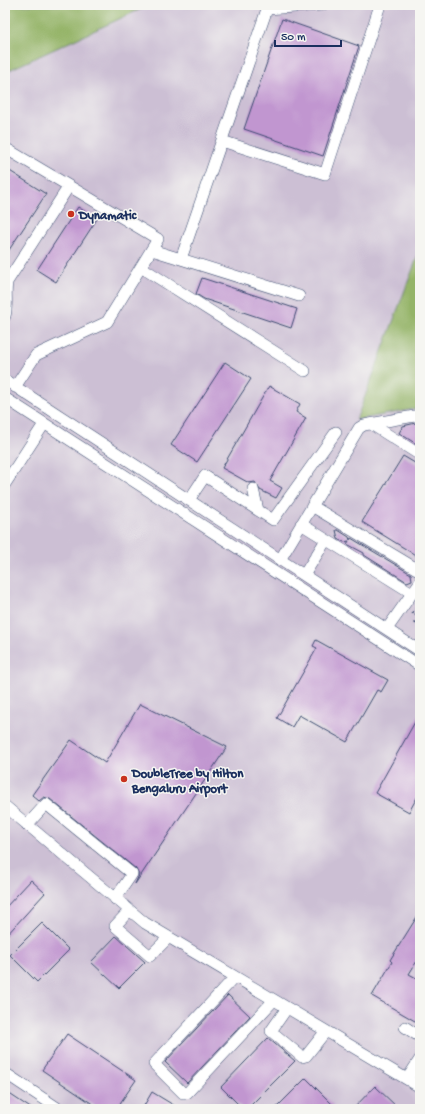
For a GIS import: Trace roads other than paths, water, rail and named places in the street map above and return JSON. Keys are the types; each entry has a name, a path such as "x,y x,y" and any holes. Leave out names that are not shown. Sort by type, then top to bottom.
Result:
{"street":[{"path":"181,259 267,9 322,5"},
{"path":"222,141 324,174 380,5"},
{"path":"5,148 158,239 107,322 36,355 15,387"},
{"path":"5,316 8,304 6,286 69,186"},
{"path":"152,250 299,296"},
{"path":"141,267 305,371"},
{"path":"5,380 420,651"},
{"path":"5,398 420,666"},
{"path":"280,560 357,430 361,426 420,415"},
{"path":"5,484 44,424"},
{"path":"371,424 420,455"},
{"path":"189,500 205,476 273,520 336,432"},
{"path":"253,489 258,510"},
{"path":"312,506 420,571"},
{"path":"301,524 412,593"},
{"path":"304,575 326,540"},
{"path":"387,629 420,582"},
{"path":"27,825 46,804 132,874 115,899"},
{"path":"5,806 129,911 168,938 420,1087"},
{"path":"129,911 115,926 150,956 168,938"},
{"path":"234,978 154,1064 184,1093 187,1093 274,1000"},
{"path":"287,1008 271,1030 302,1057 306,1056 326,1031"},
{"path":"405,1027 420,1037"},
{"path":"407,1079 420,1059"},
{"path":"5,1074 59,1109"}],"place":[{"name":"Dynamatic","path":"71,214"},
{"name":"DoubleTree by Hilton Bengaluru Airport","path":"124,779"}]}
